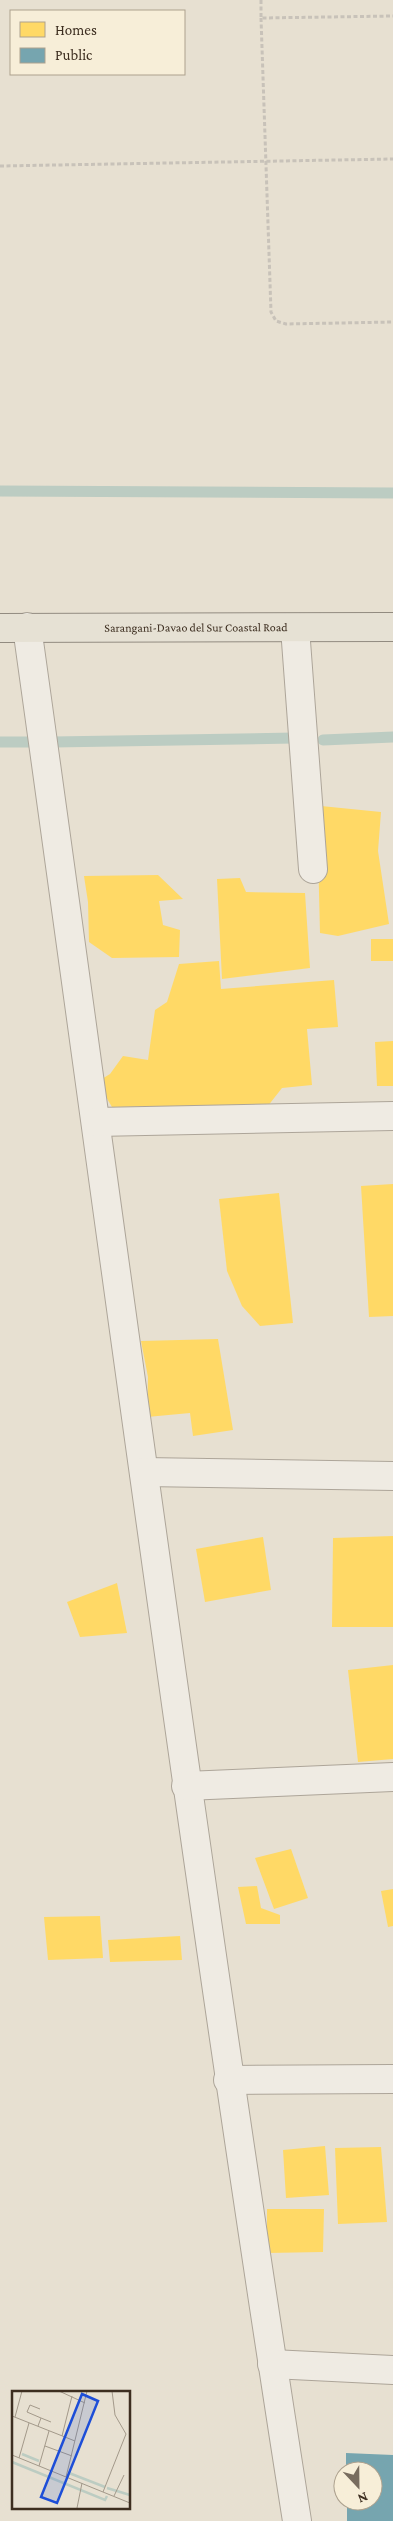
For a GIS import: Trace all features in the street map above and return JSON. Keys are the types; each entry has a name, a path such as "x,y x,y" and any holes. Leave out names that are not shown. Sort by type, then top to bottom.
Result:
{"main road":[{"name":"Sarangani-Davao del Sur Coastal Road","path":"0,628 393,627"}],"street":[{"path":"27,627 186,1786 228,2080 297,2521"},
{"path":"295,628 313,870"},
{"path":"96,1122 393,1116"},
{"path":"144,1472 393,1476"},
{"path":"186,1786 393,1777"},
{"path":"228,2080 393,2079"},
{"path":"272,2364 393,2370"}],"path":[{"path":"260,0 271,312 276,321 286,324 393,322"},
{"path":"261,18 393,16"},
{"path":"0,166 393,159"}],"building: Homes":[{"path":"321,806 381,812 378,851 389,924 338,936 320,933 318,852"},
{"path":"158,875 183,899 159,901 163,925 180,930 179,957 112,958 89,942 88,902 84,876"},
{"path":"240,878 246,892 305,893 310,968 222,979 217,879"},
{"path":"371,939 393,939 393,961 371,961"},
{"path":"219,961 221,989 334,980 338,1027 307,1029 312,1085 282,1088 260,1116 217,1117 174,1106 112,1107 97,1082 110,1074 123,1056 148,1060 155,1010 167,1002 179,964"},
{"path":"393,1041 393,1086 377,1086 375,1042"},
{"path":"393,1184 393,1316 369,1317 361,1186"},
{"path":"279,1193 293,1323 260,1326 242,1306 227,1271 219,1199"},
{"path":"218,1339 233,1430 193,1436 190,1413 147,1417 148,1377 141,1341"},
{"path":"393,1536 393,1627 332,1627 333,1538"},
{"path":"263,1537 271,1590 205,1602 196,1549"},
{"path":"117,1583 127,1633 80,1637 67,1602"},
{"path":"393,1665 393,1759 358,1762 348,1670"},
{"path":"291,1849 308,1898 274,1909 255,1858"},
{"path":"257,1886 261,1908 280,1915 280,1924 246,1924 238,1887"},
{"path":"393,1889 393,1926 388,1927 381,1891"},
{"path":"100,1916 103,1958 48,1960 44,1917"},
{"path":"180,1936 182,1960 110,1962 108,1940"},
{"path":"325,2146 329,2195 286,2198 283,2150"},
{"path":"381,2147 387,2222 338,2224 335,2148"},
{"path":"267,2209 324,2209 323,2252 267,2253"}],"building: Public":[{"path":"346,2453 393,2455 393,2521 347,2521 347,2511 383,2511 383,2461 346,2461"}],"waterway":[{"path":"0,491 393,493"},
{"path":"323,740 393,737"},
{"path":"53,742 294,738"},
{"path":"0,742 29,742"}]}
